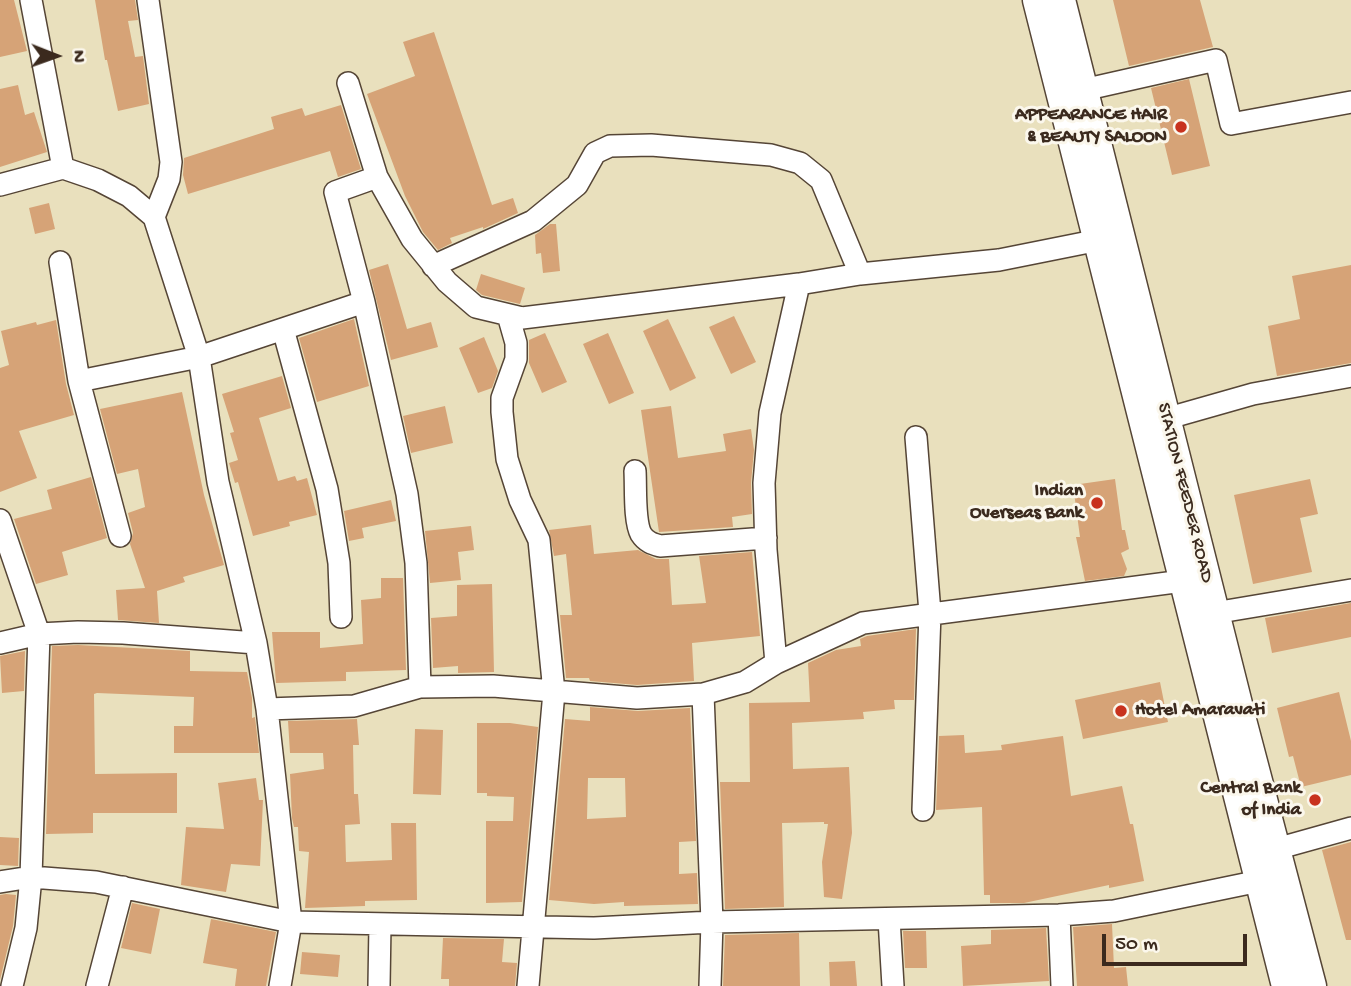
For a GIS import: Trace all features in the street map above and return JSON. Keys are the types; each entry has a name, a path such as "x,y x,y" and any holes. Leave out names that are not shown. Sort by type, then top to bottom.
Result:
{"street":[{"path":"31,0 63,168"},
{"path":"148,0 171,162 169,179 154,218"},
{"name":"STATION FEEDER ROAD","path":"1038,0 1099,240 1195,579 1273,869 1311,986"},
{"name":"STATION FEEDER ROAD","path":"1060,0 1165,419 1195,579 1214,613 1273,869 1287,986"},
{"path":"1083,90 1216,60 1231,124 1351,102"},
{"path":"348,83 377,177 412,239 447,282 476,307 522,318 860,274 999,260 1099,240"},
{"path":"433,266 533,221 577,185 596,153 610,146 651,145 771,155 800,163 821,180 860,274"},
{"path":"0,186 63,168 98,180 129,197 154,218 199,358 218,482 256,643 267,709 291,922 280,986"},
{"path":"377,177 335,192 365,302 407,494 416,564 419,687"},
{"path":"60,262 79,381 120,536"},
{"path":"776,663 764,484 770,413 799,284"},
{"path":"79,381 199,358 365,302"},
{"path":"508,315 516,343 516,359 502,398 503,424 508,459 520,500 539,540 554,692 528,986"},
{"path":"283,329 327,489 339,563 341,617"},
{"path":"1165,419 1253,394 1351,376"},
{"path":"916,437 930,613 923,810"},
{"path":"635,471 638,520 641,534 649,543 660,546 766,538"},
{"path":"0,520 39,634 31,877 26,928 12,986"},
{"path":"267,709 354,706 419,687 493,686 637,698 703,694 745,682 776,663 863,623 1195,579"},
{"path":"1214,613 1351,590"},
{"path":"0,643 39,634 123,633 256,643"},
{"path":"703,694 712,922 710,986"},
{"path":"0,883 31,877 96,882 291,922 594,928 712,922 1059,915 1114,911 1273,869 1351,828"},
{"path":"97,986 123,887"},
{"path":"1059,915 1062,986"},
{"path":"889,919 893,986"},
{"path":"379,986 380,924"}],"building":[{"path":"0,0 14,0 27,51 0,57"},
{"path":"95,0 135,0 138,20 128,21 135,57 143,56 149,104 118,111 105,60"},
{"path":"1113,0 1200,0 1213,47 1129,66"},
{"path":"434,32 492,205 513,198 518,213 483,229 450,238 452,243 438,250 423,232 405,196 367,94 415,76 403,42"},
{"name":"APPEARANCE HAIR & BEAUTY SALOON","path":"1189,79 1210,166 1172,175 1151,88"},
{"path":"18,85 25,115 34,112 47,152 0,167 0,89"},
{"path":"341,105 361,169 338,177 330,151 188,194 183,175 184,158 274,129 271,117 302,108 305,116"},
{"path":"49,203 55,229 35,234 29,208"},
{"path":"550,224 556,224 560,271 543,273 541,253 536,254 535,235"},
{"path":"388,264 407,329 431,322 438,347 391,360 369,270"},
{"path":"1351,265 1351,363 1277,376 1268,326 1300,319 1292,276"},
{"path":"481,274 525,288 520,304 482,295 476,290"},
{"path":"734,316 756,362 731,374 709,327"},
{"path":"354,319 369,386 317,402 299,338"},
{"path":"668,319 696,378 670,391 643,331"},
{"path":"56,320 74,415 19,431 37,478 0,492 0,368 9,365 1,331"},
{"path":"545,333 567,382 542,393 529,363 529,340"},
{"path":"608,333 634,393 609,404 583,344"},
{"path":"484,337 498,371 492,388 478,393 459,348"},
{"path":"282,376 291,408 259,418 278,481 295,476 297,481 307,478 317,515 253,536 238,482 235,483 229,463 238,460 230,433 234,432 222,394"},
{"path":"182,392 204,495 224,565 183,577 185,582 157,591 159,623 118,620 116,590 145,588 130,544 133,533 128,513 145,507 138,469 117,474 100,409"},
{"path":"445,406 453,443 411,453 403,416"},
{"path":"671,406 678,458 726,451 723,434 751,429 754,450 752,514 732,517 733,527 659,532 641,410"},
{"path":"91,477 107,538 62,552 68,575 36,584 14,519 52,509 47,490"},
{"path":"1115,479 1122,530 1125,530 1129,549 1121,553 1127,569 1124,576 1085,581 1076,537 1080,537 1073,485"},
{"path":"1310,479 1318,514 1300,518 1312,572 1253,584 1234,495"},
{"path":"391,500 396,521 362,528 364,538 349,541 344,511"},
{"path":"591,525 594,554 638,550 656,559 669,559 672,605 706,603 699,556 752,552 760,636 692,643 694,681 637,685 590,681 589,678 566,678 560,615 572,615 566,554 554,556 549,530"},
{"path":"471,526 474,550 458,552 461,580 430,583 425,531"},
{"path":"381,578 403,578 406,670 346,672 346,681 276,683 272,632 320,632 320,648 363,644 361,600 381,598"},
{"path":"492,584 494,672 458,673 458,666 433,668 431,618 457,616 457,585"},
{"path":"1351,603 1351,637 1272,653 1265,618"},
{"path":"916,629 914,700 894,700 895,709 863,712 864,719 792,723 793,769 849,767 852,833 842,899 824,897 822,862 828,824 782,823 784,907 725,909 720,782 750,782 749,703 810,702 808,663 836,650 861,646 860,639 867,636"},
{"path":"52,646 190,651 190,671 247,672 259,753 174,753 174,726 193,726 194,697 94,694 95,774 177,773 177,813 93,813 93,833 46,834"},
{"path":"25,651 24,691 2,693 0,656"},
{"name":"Hotel Amaravati","path":"1160,682 1168,722 1083,739 1075,700"},
{"path":"1339,692 1351,741 1351,775 1301,787 1293,756 1289,757 1277,708"},
{"path":"590,707 638,711 690,708 696,841 679,842 679,874 697,873 698,904 624,906 624,902 594,904 549,900 565,719 590,721","holes":["588,778 625,778 626,817 587,819"]},
{"path":"357,719 359,745 353,745 354,794 358,794 360,824 345,825 346,862 392,860 391,823 416,823 417,900 365,901 365,906 305,908 309,852 299,851 298,827 294,827 292,818 290,774 324,769 323,753 290,753 288,721"},
{"path":"477,723 510,723 538,727 522,902 486,903 486,821 513,821 514,797 477,793"},
{"path":"415,729 443,730 441,795 413,794"},
{"path":"964,735 965,753 1002,750 1001,745 1063,736 1071,796 1122,786 1130,824 1133,824 1144,881 1109,888 1109,885 1024,903 990,903 990,895 984,895 982,807 936,810 939,736"},
{"path":"256,778 259,800 263,800 260,866 231,864 226,892 181,885 186,827 224,829 218,783"},
{"path":"0,837 19,838 18,866 0,865"},
{"path":"1351,842 1351,940 1346,940 1322,850"},
{"path":"0,895 16,895 13,926 0,980"},
{"path":"132,903 160,909 151,954 121,948"},
{"path":"211,919 276,932 266,986 235,986 237,969 203,963"},
{"path":"1112,924 1114,968 1126,967 1128,986 1077,986 1073,927"},
{"path":"1046,928 1049,981 963,986 961,946 991,944 991,930"},
{"path":"903,931 926,931 927,968 905,968"},
{"path":"799,933 800,986 723,986 725,935"},
{"path":"443,938 504,939 502,962 517,963 515,986 449,986 449,979 441,979"},
{"path":"302,952 340,955 338,977 300,974"},
{"path":"855,961 857,986 830,986 829,962"}],"place":[{"name":"APPEARANCE HAIR & BEAUTY SALOON","path":"1181,127"},
{"name":"Indian Overseas Bank","path":"1097,503"},
{"name":"Hotel Amaravati","path":"1121,711"},
{"name":"Central Bank of India","path":"1315,800"}]}
